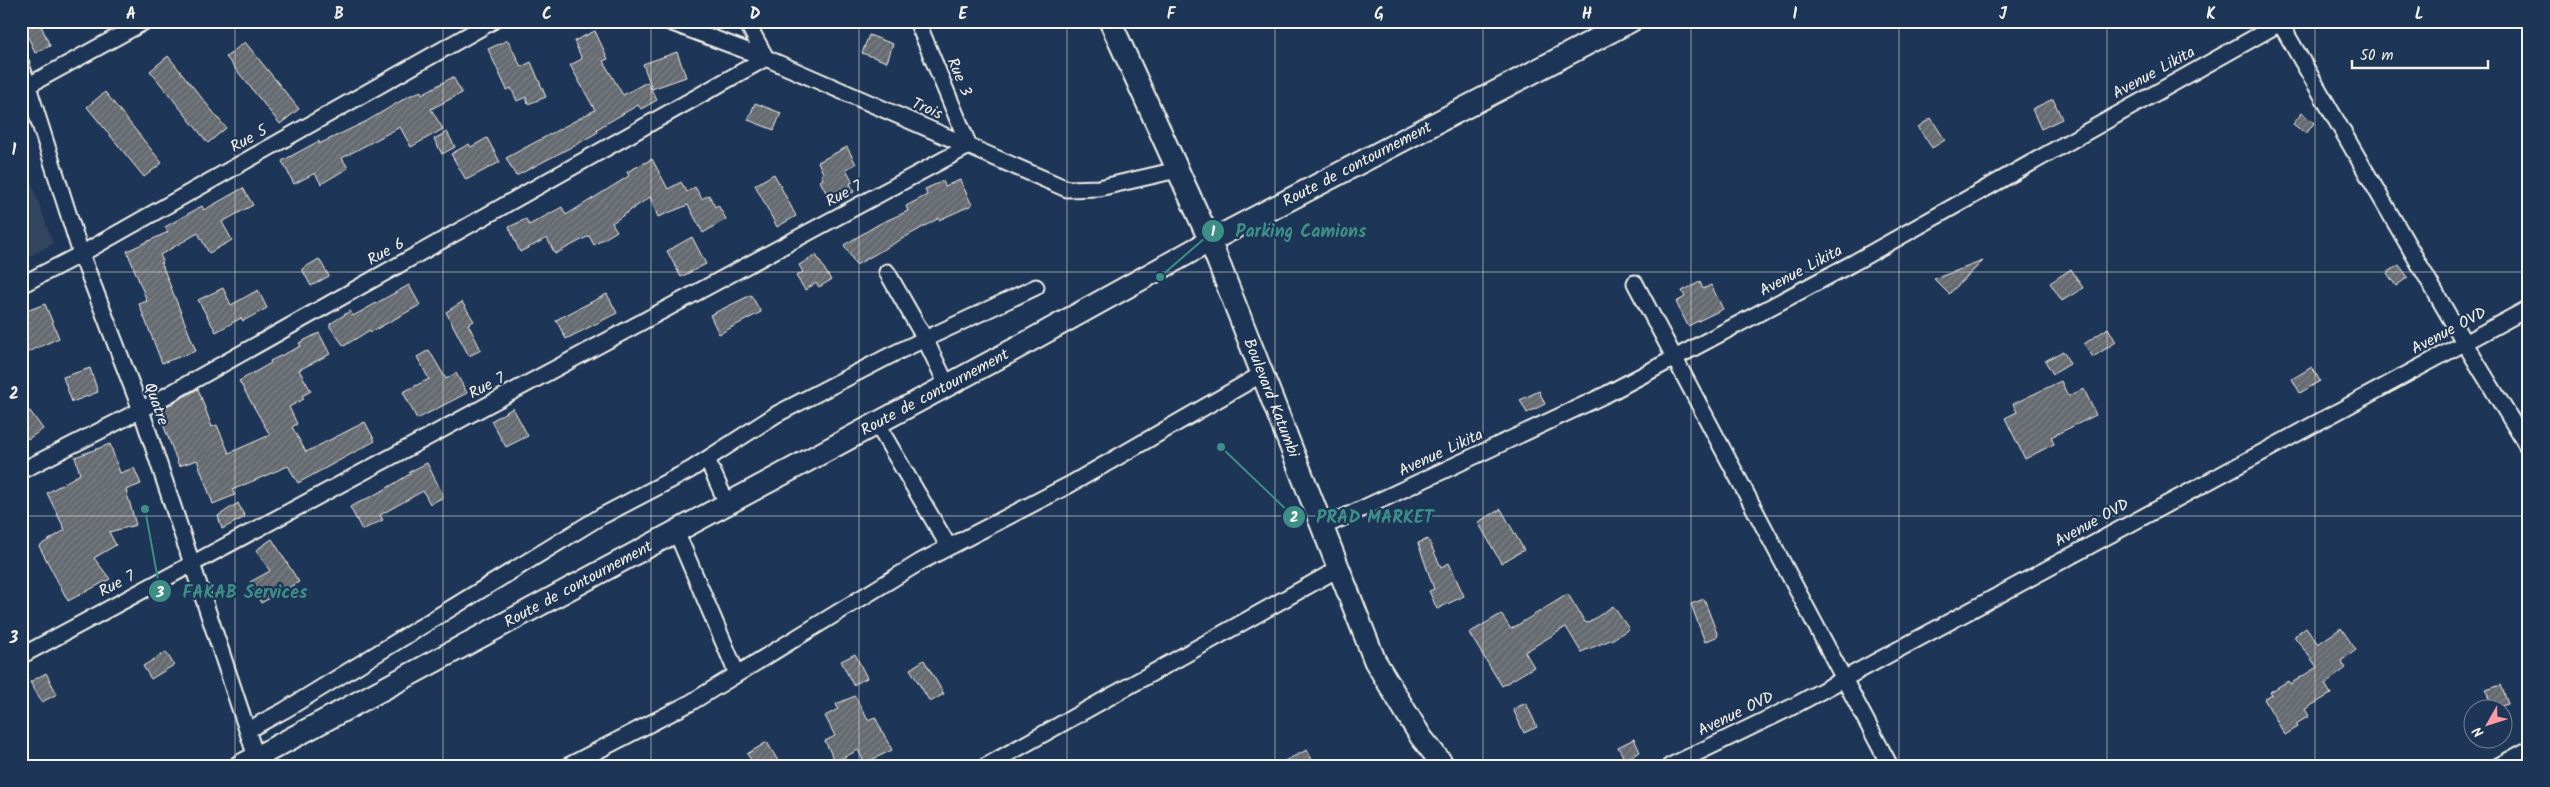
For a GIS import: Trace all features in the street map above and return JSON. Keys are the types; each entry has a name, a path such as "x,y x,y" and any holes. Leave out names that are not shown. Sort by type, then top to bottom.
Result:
{"street":[{"path":"29,85 146,21"},
{"name":"Rue 5","path":"21,285 81,254 493,21"},
{"name":"Trois","path":"667,21 766,58 1068,189 1099,188 1177,170"},
{"path":"746,21 766,58"},
{"name":"Rue 3","path":"917,21 969,146"},
{"name":"Boulevard Katumbi","path":"1110,21 1210,241 1375,660 1421,737 1444,766"},
{"name":"Route de contournement","path":"252,763 1210,241 1631,21"},
{"path":"2281,22 2464,342 2529,449"},
{"name":"Avenue Likita","path":"1323,527 1607,394 1853,263 2281,22"},
{"name":"Rue 6","path":"21,471 141,410 766,58"},
{"name":"Quatre","path":"21,64 81,254 141,410 248,730 252,763"},
{"name":"Rue 7","path":"21,656 969,146"},
{"path":"888,272 925,339 947,385"},
{"path":"1635,283 1890,766"},
{"path":"248,730 285,710 600,517 707,459 777,414 925,339 1036,287"},
{"name":"Avenue OVD","path":"1670,766 1790,708 2529,308"},
{"path":"568,766 690,703 912,567 1069,485 1262,374"},
{"path":"877,424 949,547"},
{"path":"707,459 727,504"},
{"path":"676,531 737,674"},
{"path":"986,766 1338,569"},
{"path":"2498,766 2529,748"}],"shaded area":[{"path":"21,153 53,244 21,261"}],"building":[{"path":"39,21 50,46 35,53 24,27"},
{"path":"595,31 608,59 603,61 623,95 647,82 657,100 641,109 638,105 597,129 598,132 581,142 516,176 506,158 595,110 570,65 582,59 574,41"},
{"path":"869,35 893,44 887,62 862,53"},
{"path":"508,40 521,67 531,62 546,97 528,104 526,97 517,101 511,88 507,90 488,49"},
{"path":"245,42 299,109 280,124 226,57"},
{"path":"677,52 686,77 652,89 643,64"},
{"path":"168,56 226,128 208,143 150,71"},
{"path":"453,77 462,93 431,109 443,129 411,147 400,127 342,158 348,168 321,184 315,173 294,184 282,161 319,141 319,144 367,121 409,96 421,91 422,94"},
{"path":"105,92 162,163 144,177 87,107"},
{"path":"2053,99 2062,119 2041,129 2032,109"},
{"path":"755,103 781,113 774,130 748,120"},
{"path":"2302,113 2314,123 2306,134 2293,124"},
{"path":"1931,118 1945,140 1932,148 1918,127"},
{"path":"447,132 455,147 442,154 434,139"},
{"path":"487,138 500,162 466,180 451,154 469,144 471,147"},
{"path":"847,147 856,164 846,169 853,182 850,183 854,192 832,204 820,181 823,179 821,175 823,173 818,162"},
{"path":"652,159 668,189 681,182 687,192 695,187 702,199 709,195 715,207 718,205 726,219 703,233 688,205 658,217 650,197 612,223 617,231 594,245 589,236 555,254 547,238 520,252 509,227 526,219 529,225 562,207 566,215 629,176 627,172"},
{"path":"774,174 796,216 777,227 755,185"},
{"path":"960,180 972,205 939,220 939,218 856,265 844,245 879,224 908,211 906,206 927,195 925,189 943,181 945,186"},
{"path":"243,188 253,205 222,222 232,240 209,253 198,233 160,255 163,261 161,262 196,351 162,363 139,304 147,301 127,251 168,232 165,227 202,206 204,210"},
{"path":"692,237 706,264 681,277 667,251"},
{"path":"816,255 831,280 819,287 816,283 805,290 796,276 803,272 799,265"},
{"path":"319,259 329,276 311,286 302,269"},
{"path":"1983,261 1949,294 1934,279"},
{"path":"2399,265 2408,277 2396,286 2387,273"},
{"path":"2071,269 2083,288 2062,301 2050,283"},
{"path":"1700,282 1703,289 1711,285 1723,309 1688,326 1676,302 1685,297 1682,291"},
{"path":"409,285 420,305 371,332 370,330 344,346 330,327 330,324 350,311 353,316"},
{"path":"223,288 231,305 258,290 267,308 243,321 241,318 216,332 198,300"},
{"path":"607,294 617,313 566,339 556,320"},
{"path":"751,295 761,312 719,334 710,315"},
{"path":"462,302 474,321 468,324 481,350 469,356 446,312"},
{"path":"45,304 59,338 28,352 21,338 21,313"},
{"path":"2108,328 2116,342 2093,357 2084,344"},
{"path":"319,333 330,354 299,370 311,391 302,396 304,399 289,407 297,424 292,427 306,452 365,422 375,441 298,483 288,466 232,490 235,495 213,504 197,460 179,466 158,411 198,389 212,427 217,425 229,453 270,435 239,381 271,363 270,361 301,346 299,343"},
{"path":"429,350 446,379 456,373 467,393 417,419 403,392 429,379 417,357"},
{"path":"2063,351 2070,364 2053,374 2045,361"},
{"path":"2312,367 2320,381 2300,393 2292,379"},
{"path":"90,368 98,392 72,402 63,377"},
{"path":"2061,381 2068,396 2084,389 2096,415 2051,437 2054,444 2025,459 2005,418 2017,412 2013,404"},
{"path":"1539,391 1545,404 1527,413 1520,400"},
{"path":"513,408 528,436 506,447 491,421"},
{"path":"30,411 43,429 28,439 21,430 21,417"},
{"path":"110,444 120,473 134,468 141,484 126,490 136,525 109,532 116,545 94,558 110,579 68,601 39,546 65,530 47,493 80,474 75,457"},
{"path":"427,463 444,497 430,504 423,491 380,515 383,520 362,530 350,507 382,491 410,474 409,472"},
{"path":"238,503 245,517 222,529 218,516"},
{"path":"1501,509 1524,550 1501,563 1478,522"},
{"path":"272,539 299,582 261,603 250,582 270,571 256,550"},
{"path":"1428,539 1441,567 1449,563 1464,596 1437,609 1429,591 1434,589 1418,543"},
{"path":"1568,594 1585,622 1588,623 1613,606 1629,629 1613,639 1581,652 1566,627 1525,652 1534,667 1502,686 1469,633 1501,614 1511,629"},
{"path":"1704,599 1718,636 1705,642 1691,604"},
{"path":"2306,627 2318,644 2341,628 2356,650 2341,661 2346,668 2325,684 2331,694 2305,709 2309,716 2296,724 2298,727 2285,735 2264,699 2272,694 2270,692 2288,681 2290,684 2317,667 2294,636"},
{"path":"166,652 174,665 151,679 143,666"},
{"path":"855,654 867,678 853,685 841,661"},
{"path":"924,660 944,694 930,702 910,669"},
{"path":"46,673 57,694 42,702 30,682"},
{"path":"2501,685 2507,700 2489,700 2486,690"},
{"path":"855,696 868,720 875,717 892,750 865,763 858,750 835,762 825,741 835,736 825,716 838,709 836,704"},
{"path":"1526,703 1537,727 1524,733 1513,709"},
{"path":"1634,739 1640,752 1625,760 1618,747"},
{"path":"767,742 781,766 755,766 747,754"},
{"path":"1307,750 1315,766 1274,766"}],"place":[{"name":"Parking Camions","path":"1160,277"},
{"name":"PRAD MARKET","path":"1221,447"},
{"name":"FAKAB Services","path":"145,509"}]}
